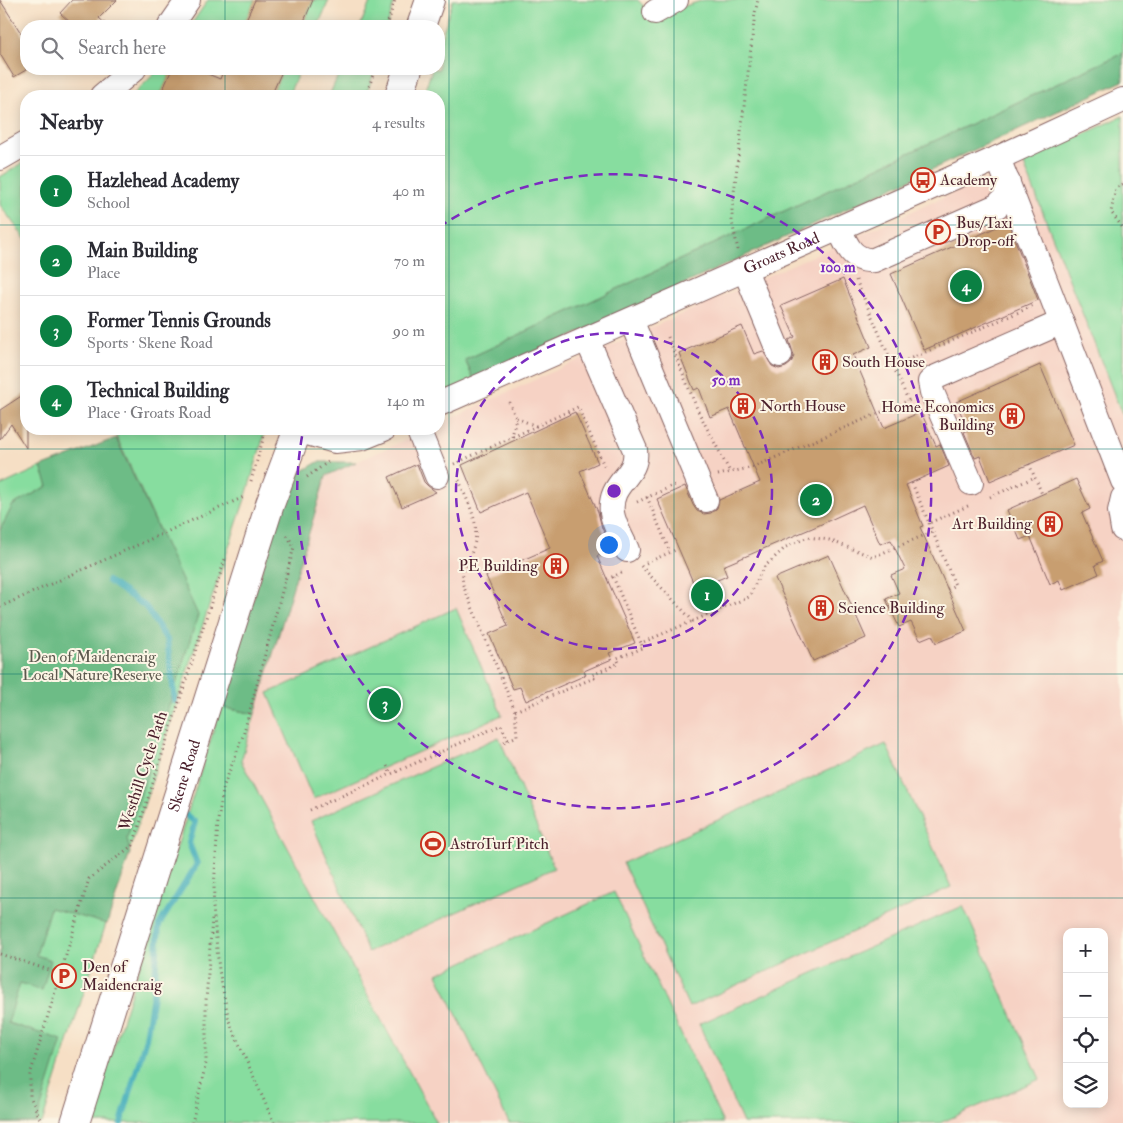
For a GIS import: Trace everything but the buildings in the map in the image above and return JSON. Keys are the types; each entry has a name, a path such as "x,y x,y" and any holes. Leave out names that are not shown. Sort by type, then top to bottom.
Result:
{"main road":[{"path":"423,20 430,0"},
{"path":"401,90 406,75"},
{"name":"Skene Road","path":"75,1123 253,501 294,435"}],"street":[{"path":"174,20 188,0"},
{"path":"655,12 676,0"},
{"path":"109,90 127,75"},
{"name":"Groats Road","path":"445,401 998,158 1123,100"},
{"path":"0,158 20,146"},
{"path":"998,158 1123,481"},
{"path":"839,228 847,247 856,257 867,261 874,260 997,206 1006,197 1008,182"},
{"path":"745,270 780,355"},
{"path":"631,320 700,486"},
{"path":"967,490 930,382 934,378 1062,322"},
{"path":"587,339 635,450 635,460 632,469 615,491 612,502 613,517 629,559"},
{"path":"314,435 335,441 362,438 369,435"},
{"path":"420,435 437,476"},
{"path":"1123,498 1120,510 1123,529"}],"path":[{"path":"389,20 395,0"},
{"path":"745,270 736,243 732,222 732,209 758,0"},
{"path":"368,90 372,75"},
{"path":"1123,184 1116,188 1112,212 1123,228"},
{"path":"853,272 908,400"},
{"path":"893,366 1036,305"},
{"path":"668,337 698,411 730,472"},
{"path":"502,743 517,736 516,711 463,585 463,570 473,549 476,530 472,513 452,464 578,407 622,508 647,497 700,486 724,473 753,467 914,398"},
{"path":"509,402 516,418 512,438"},
{"path":"516,418 537,426"},
{"path":"249,486 264,435"},
{"path":"301,482 331,460"},
{"path":"1030,464 1042,494"},
{"path":"967,490 967,506"},
{"path":"647,497 670,552"},
{"path":"0,607 253,501 294,547 243,736 224,785 218,820 206,1000 206,1063 192,1123"},
{"path":"929,523 955,586 947,589"},
{"path":"641,643 749,597 764,568 786,547 808,537 828,540 873,557 932,532"},
{"path":"678,549 640,565 693,621"},
{"name":"Westhill Cycle Path","path":"42,1123 30,1096 30,1075 89,879 133,845 227,553"},
{"path":"607,579 613,577 629,559"},
{"path":"516,711 594,678 592,675 619,663 617,658 642,648 613,577"},
{"path":"310,810 501,725 508,740"},
{"path":"387,766 391,774"},
{"path":"213,908 219,970 229,1020 274,1123"},
{"path":"0,954 61,974"}],"shaded area":[{"path":"1023,162 1123,417 1123,1121 1120,1123 437,1123 241,761 326,476 416,435 445,435 445,421"}],"green space":[{"path":"208,0 255,0 246,20 194,20"},
{"path":"313,0 329,0 321,20 305,20"},
{"path":"371,0 395,0 389,20 363,20"},
{"path":"453,0 638,0 653,16 704,0 1123,0 1123,53 465,360 474,381 445,393 445,90 425,90 430,75 445,75 445,26"},
{"path":"1123,53 1123,81 475,381 465,360"},
{"path":"153,75 169,75 163,90 138,90"},
{"path":"280,75 297,75 291,90 274,90"},
{"path":"338,75 373,75 368,90 332,90"},
{"path":"1123,116 1123,417 1023,162"},
{"path":"20,165 20,232 0,205 0,177"},
{"name":"Den of Maidencraig Local Nature Reserve","path":"116,435 264,435 42,1123 0,1123 0,607 161,534"},
{"name":"Den of Maidencraig Local Nature Reserve","path":"116,438 198,615 127,838 130,853 107,924 50,908 36,955 51,960 42,990 20,983 8,1023 62,1040 36,1123 0,1123 0,530 13,505 48,486 41,467"},
{"path":"318,462 356,462 326,476 255,714 221,707 289,479"},
{"path":"41,467 48,486 13,505 0,530 0,486"},
{"path":"456,608 502,715 313,799 268,693"},
{"path":"221,707 255,714 241,761 437,1123 90,1123"},
{"name":"AstroTurf Pitch","path":"499,737 554,868 368,952 311,821"},
{"path":"886,744 951,887 689,1007 623,863"},
{"path":"614,892 723,1123 509,1123 437,974"},
{"path":"963,906 1040,1079 940,1123 743,1123 699,1024"}],"waterway":[{"path":"108,581 145,606 167,640 175,701"},
{"path":"121,1123 146,1038 154,989 159,925 197,864 189,843 195,822 183,813"}],"place":[{"name":"Academy","path":"923,180"},
{"name":"Bus/Taxi Drop-off","path":"938,232"},
{"name":"Technical Building","path":"966,286"},
{"name":"South House","path":"825,362"},
{"name":"North House","path":"743,406"},
{"name":"Home Economics Building","path":"1012,416"},
{"name":"Main Building","path":"816,500"},
{"name":"Art Building","path":"1050,524"},
{"name":"PE Building","path":"556,566"},
{"name":"Hazlehead Academy","path":"707,595"},
{"name":"Science Building","path":"821,608"},
{"name":"Former Tennis Grounds","path":"385,704"},
{"name":"AstroTurf Pitch","path":"433,844"},
{"name":"Den of Maidencraig","path":"64,976"}]}
